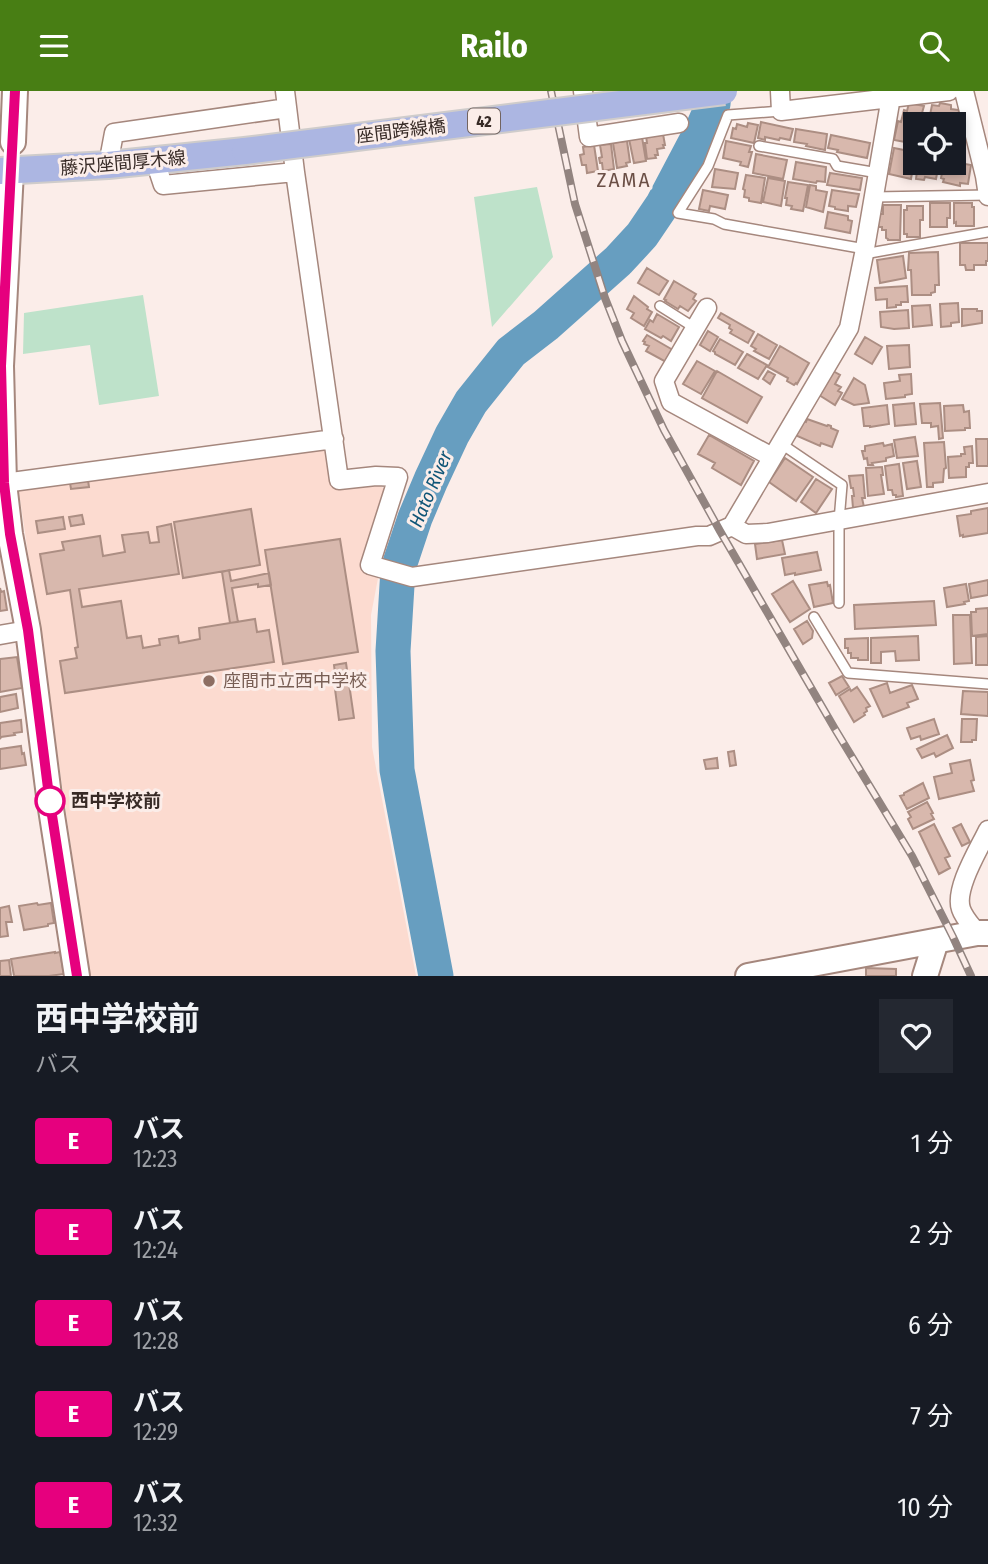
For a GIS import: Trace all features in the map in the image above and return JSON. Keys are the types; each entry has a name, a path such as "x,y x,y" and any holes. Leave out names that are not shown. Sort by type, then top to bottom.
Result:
{"main road":[{"name":"座間跨線橋","path":"245,151 724,91"},
{"name":"藤沢座間厚木線","path":"6,171 108,165 245,151"}],"street":[{"path":"15,91 13,142 6,171 1,366 4,483 10,534 28,630 49,796 77,976"},
{"path":"583,91 589,137 679,124"},
{"path":"780,91 781,111 949,91"},
{"path":"964,91 988,196"},
{"path":"108,165 114,133 286,99 339,480 376,476 398,477 370,565 412,576 709,536 732,526 849,328 891,97"},
{"path":"155,161 163,185 295,172"},
{"path":"707,307 664,381 671,402 776,450"},
{"path":"4,483 334,439"},
{"path":"732,526 746,534 768,533 988,493"},
{"path":"0,635 28,630"},
{"path":"983,933 961,912 959,900 965,877 988,830"},
{"path":"748,976 983,933"},
{"path":"925,976 936,941"}],"lane":[{"path":"781,111 728,115 708,166 678,213 864,252 988,232"},
{"path":"759,146 833,159 837,166 878,173"},
{"path":"874,197 988,196"},
{"path":"660,306 695,328"},
{"path":"776,450 842,485 839,603"},
{"path":"814,617 848,673 988,684"}],"shaded area":[{"name":"座間市立西中学校","path":"327,448 333,487 373,482 387,490 379,573 371,615 372,747 416,976 90,976 18,485"}],"green space":[{"path":"537,187 553,257 492,327 474,197"},
{"path":"143,295 159,396 99,405 90,345 23,354 24,313"}],"building":[{"path":"909,103 924,106 922,112 904,112 907,111"},
{"path":"940,103 959,110 931,112 932,105 939,106"},
{"path":"903,114 903,142 894,140 898,121 901,122"},
{"path":"761,122 793,129 790,140 758,138"},
{"path":"748,123 758,125 754,143 731,138 733,128 736,129 737,124 747,127"},
{"path":"796,129 827,134 825,150 794,142"},
{"path":"663,134 664,148 657,149 656,158 647,159 646,136"},
{"path":"831,135 870,143 867,158 828,148"},
{"path":"642,137 646,161 634,163 629,139"},
{"path":"627,141 630,162 626,163 627,166 617,168 613,143"},
{"path":"726,141 751,146 748,167 740,165 741,162 723,158"},
{"path":"611,144 614,169 603,171 599,158 602,157 600,145"},
{"path":"594,145 598,171 587,173 580,155 584,154 583,147"},
{"path":"894,148 903,150 903,175 912,175 911,179 889,174"},
{"path":"756,154 787,160 783,179 753,173"},
{"path":"796,162 826,167 825,182 793,179"},
{"path":"966,164 971,165 968,184 960,183 960,186 943,182 944,179 942,175 966,175"},
{"path":"715,169 738,173 735,189 712,187"},
{"path":"830,173 862,178 860,190 827,185"},
{"path":"746,175 765,178 761,203 749,201 749,198 744,197"},
{"path":"916,175 937,175 936,179 916,179"},
{"path":"768,178 785,181 781,206 763,202"},
{"path":"788,182 808,185 803,211 791,209 792,206 786,205"},
{"path":"810,185 816,186 816,190 827,192 823,212 806,207"},
{"path":"703,190 728,195 725,209 710,206 709,211 699,209"},
{"path":"832,190 859,194 856,207 848,206 848,211 829,206"},
{"path":"930,203 950,203 947,227 930,227"},
{"path":"954,203 972,203 974,226 956,226"},
{"path":"883,205 901,205 900,240 888,240 886,230 878,227"},
{"path":"907,206 923,206 920,237 907,237 907,234 904,234 904,210 907,210"},
{"path":"828,212 848,216 848,220 852,221 850,233 825,228"},
{"path":"960,243 988,243 986,265 974,265 974,270 966,270 965,265 960,265"},
{"path":"938,252 939,285 935,285 935,292 931,295 912,295 911,270 908,270 909,253"},
{"path":"903,256 906,278 880,283 877,260"},
{"path":"647,268 668,281 659,295 638,283"},
{"path":"674,281 696,294 693,299 696,301 688,311 680,306 678,309 664,299"},
{"path":"907,286 908,302 887,308 887,299 876,300 875,288"},
{"path":"634,296 652,312 644,326 631,318 634,313 627,309"},
{"path":"958,303 959,322 941,327 940,304"},
{"path":"930,305 932,325 913,327 912,306"},
{"path":"962,309 982,311 982,323 962,326"},
{"path":"908,310 909,328 881,327 880,312"},
{"path":"721,313 754,332 748,343 730,333 730,325 718,318"},
{"path":"657,314 679,327 671,341 645,329"},
{"path":"708,331 718,337 710,351 700,345"},
{"path":"758,334 777,345 769,359 754,351 756,349 751,346"},
{"path":"647,335 673,350 666,362 646,351 649,346 643,341"},
{"path":"865,337 882,347 872,364 855,354"},
{"path":"720,339 743,352 735,365 713,351"},
{"path":"909,345 910,367 889,369 887,346"},
{"path":"780,346 809,363 797,384 787,381 788,378 768,367"},
{"path":"747,354 767,365 758,379 738,368"},
{"path":"697,361 715,371 701,394 683,384"},
{"path":"717,371 762,397 747,423 702,398"},
{"path":"768,371 775,375 770,384 763,379"},
{"path":"833,371 840,375 835,384 841,387 838,391 842,393 835,405 819,395"},
{"path":"911,374 912,394 886,399 884,383 900,381 899,375"},
{"path":"854,378 865,385 869,403 854,405 842,399"},
{"path":"914,403 916,424 895,426 893,405"},
{"path":"940,403 943,438 939,439 938,426 931,427 931,423 922,423 920,404"},
{"path":"887,405 889,424 864,426 862,408"},
{"path":"963,405 964,412 969,411 970,428 945,431 944,406"},
{"path":"807,419 831,426 838,431 832,447 821,443 820,446 795,435 801,420 806,422"},
{"path":"709,435 754,461 741,485 712,468 715,463 698,454"},
{"path":"915,437 918,456 897,458 894,440"},
{"path":"976,439 988,439 988,466 977,466"},
{"path":"944,442 946,468 943,482 927,487 924,443"},
{"path":"883,443 884,446 892,444 894,456 886,458 886,461 868,465 862,451 865,451 865,446"},
{"path":"972,446 973,463 966,467 966,477 949,478 948,457 961,456 965,454 964,447"},
{"path":"785,458 813,477 796,501 769,482"},
{"path":"917,461 921,487 907,489 903,463"},
{"path":"899,464 903,496 896,497 892,490 888,490 885,466"},
{"path":"882,467 884,494 868,496 866,468"},
{"path":"863,475 864,507 853,508 853,488 849,476"},
{"path":"816,479 832,489 816,513 801,502"},
{"path":"88,480 89,487 71,489 70,483"},
{"path":"988,508 988,533 960,536 957,516"},
{"path":"251,509 260,565 183,578 174,522"},
{"path":"82,515 84,524 71,526 69,517"},
{"path":"63,517 65,529 38,533 36,521"},
{"path":"171,524 179,574 79,589 82,607 121,601 127,638 141,636 143,648 160,645 159,639 178,636 179,643 200,639 199,628 255,619 257,632 269,630 274,662 65,693 60,661 77,658 75,648 78,647 70,590 47,594 40,554 64,550 62,542 100,536 103,556 125,552 122,535 148,532 150,543 159,542 157,527"},
{"path":"340,539 358,652 283,664 265,550"},
{"path":"782,540 785,554 757,559 755,544"},
{"path":"817,552 821,570 785,575 782,558"},
{"path":"229,570 231,581 269,573 271,585 232,588 238,622 230,623 222,572"},
{"path":"988,580 988,595 971,598 969,584"},
{"path":"793,581 810,609 790,622 772,594"},
{"path":"827,582 833,603 814,607 809,585"},
{"path":"966,584 969,601 947,607 944,588"},
{"path":"0,588 1,592 4,591 7,610 0,611"},
{"path":"934,601 936,625 855,629 854,605"},
{"path":"988,608 988,634 972,636 971,612"},
{"path":"953,615 970,615 972,663 954,664"},
{"path":"807,621 813,631 812,638 803,644 794,629"},
{"path":"918,636 919,660 896,661 895,651 881,652 881,663 871,663 871,638"},
{"path":"988,636 988,665 976,665 976,637"},
{"path":"868,638 868,660 851,658 848,648 845,648 845,639"},
{"path":"17,657 22,688 0,692 0,659"},
{"path":"346,663 354,718 339,720 334,665"},
{"path":"842,676 849,687 836,695 829,683"},
{"path":"887,683 890,693 912,685 918,699 907,703 909,707 883,717 870,689"},
{"path":"857,687 870,706 866,708 865,715 854,722 839,696"},
{"path":"963,691 988,692 988,716 961,714"},
{"path":"16,694 18,708 0,712 0,697"},
{"path":"934,719 939,734 921,740 920,736 911,739 907,728"},
{"path":"962,719 977,719 976,740 961,742"},
{"path":"21,720 22,732 0,739 0,723"},
{"path":"947,735 953,748 936,757 934,753 922,758 917,749"},
{"path":"21,746 26,765 0,769 0,749"},
{"path":"734,751 736,765 730,766 728,752"},
{"path":"717,758 718,768 706,769 704,760"},
{"path":"970,760 974,791 939,799 934,777 952,773 950,764"},
{"path":"923,783 929,798 907,809 900,796"},
{"path":"927,802 934,819 913,829 908,812"},
{"path":"934,824 950,856 945,858 950,868 939,874 919,832"},
{"path":"961,824 970,842 962,846 953,828"},
{"path":"51,903 54,923 24,930 19,906"},
{"path":"9,906 12,922 6,922 8,936 0,937 0,908"},
{"path":"60,952 64,974 14,976 11,959"},
{"path":"9,960 11,976 0,976 0,961"},
{"path":"866,968 896,969 896,976 866,976"}],"waterway":[{"name":"Hato River","path":"436,976 397,770 393,651 398,569 431,480 471,402 511,352 546,325 618,261 642,235 663,204 702,130 713,104 714,91"}],"railway":[{"path":"551,91 575,204 605,298 664,430 835,729 912,856 971,976"}],"bus line":[{"name":"E","path":"15,91 1,366 4,483 10,534 28,630 49,796 77,976"}],"place":[{"name":"座間市立西中学校","path":"209,681"},
{"name":"西中学校前","path":"50,801"}],"district":[{"name":"ZAMA","path":"624,180"}]}
